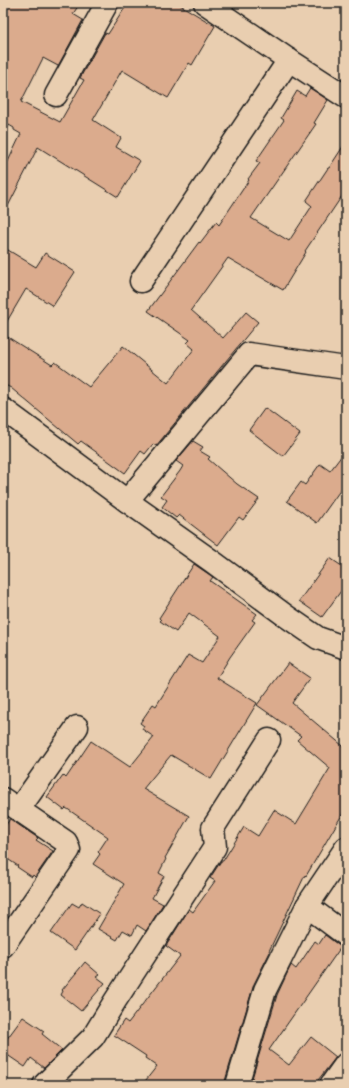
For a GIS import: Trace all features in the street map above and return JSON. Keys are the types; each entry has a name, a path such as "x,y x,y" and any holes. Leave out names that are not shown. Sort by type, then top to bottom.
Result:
{"street":[{"path":"56,95 107,3"},
{"path":"205,3 346,97"},
{"path":"141,281 289,60"},
{"path":"127,501 249,354 346,368"},
{"path":"3,409 286,616 318,638 346,648"},
{"path":"3,946 69,850 66,842 11,804 76,728"},
{"path":"44,1085 93,1037 215,847 213,828 269,740"},
{"path":"237,1085 265,990 307,906 346,848"},
{"path":"307,906 346,935"},
{"path":"331,1085 346,1064"}],"building":[{"path":"3,3 80,3 73,14 83,20 58,66 43,58 21,102 60,122 84,80 80,78 105,33 108,34 128,3 177,3 215,26 192,65 189,63 168,98 122,70 93,120 121,138 116,147 140,161 118,197 38,147 3,216 3,172 21,134 9,125 3,136"},
{"path":"310,88 328,100 314,123 316,124 251,218 289,241 312,206 306,201 346,142 346,190 305,251 306,252 283,290 228,258 191,310 223,338 246,312 258,322 156,446 153,444 145,454 141,451 125,473 81,441 78,444 11,388 3,384 3,334 52,365 55,362 89,387 123,346 168,383 194,349 187,343 190,340 148,311 199,242 200,243 216,222 219,225 260,163 256,161 284,120 281,118 297,91 305,96"},
{"path":"3,247 36,267 45,253 75,272 53,306 26,289 3,328"},
{"path":"265,408 300,434 283,456 249,430"},
{"path":"193,441 203,447 200,451 210,457 208,459 237,484 259,499 243,520 239,517 218,545 179,515 176,518 162,507 167,500 161,496 183,466 176,461"},
{"path":"346,450 346,482 317,523 287,501 301,482 305,485 320,464 330,471"},
{"path":"330,558 346,569 346,584 322,617 299,601"},
{"path":"194,564 213,577 210,581 257,614 252,620 255,622 217,678 257,703 211,779 171,755 143,789 189,816 165,858 166,859 159,873 164,876 152,898 163,904 146,931 137,925 132,935 123,930 117,940 98,929 124,884 93,864 100,854 98,852 108,837 66,808 64,810 47,797 63,775 66,778 91,741 130,767 154,737 142,729 144,726 140,723 153,704 156,706 188,655 202,663 220,636 189,613 176,632 160,621 161,620 159,618"},
{"path":"288,663 310,678 292,703 343,746 346,741 346,808 306,876 305,875 254,984 225,1085 142,1085 157,1066 145,1058 146,1056 114,1035 124,1020 128,1023 180,956 166,946 189,909 193,912 215,881 210,878 221,861 223,861 244,827 258,836 274,810 296,824 330,768 297,740 301,736 257,705"},
{"path":"10,819 38,838 36,840 53,851 35,877 33,875 32,877 3,856 3,829"},
{"path":"82,902 100,914 75,950 51,933 72,903 79,907"},
{"path":"325,935 341,947 269,1050 289,1065 311,1037 336,1057 315,1084 316,1085 250,1085 277,995 291,965 296,969 315,941 319,944"},
{"path":"85,962 100,975 97,977 105,983 81,1011 61,995 62,990"},
{"path":"23,1017 44,1031 42,1034 62,1050 44,1068 31,1058 25,1067 3,1052 3,1044"}]}
